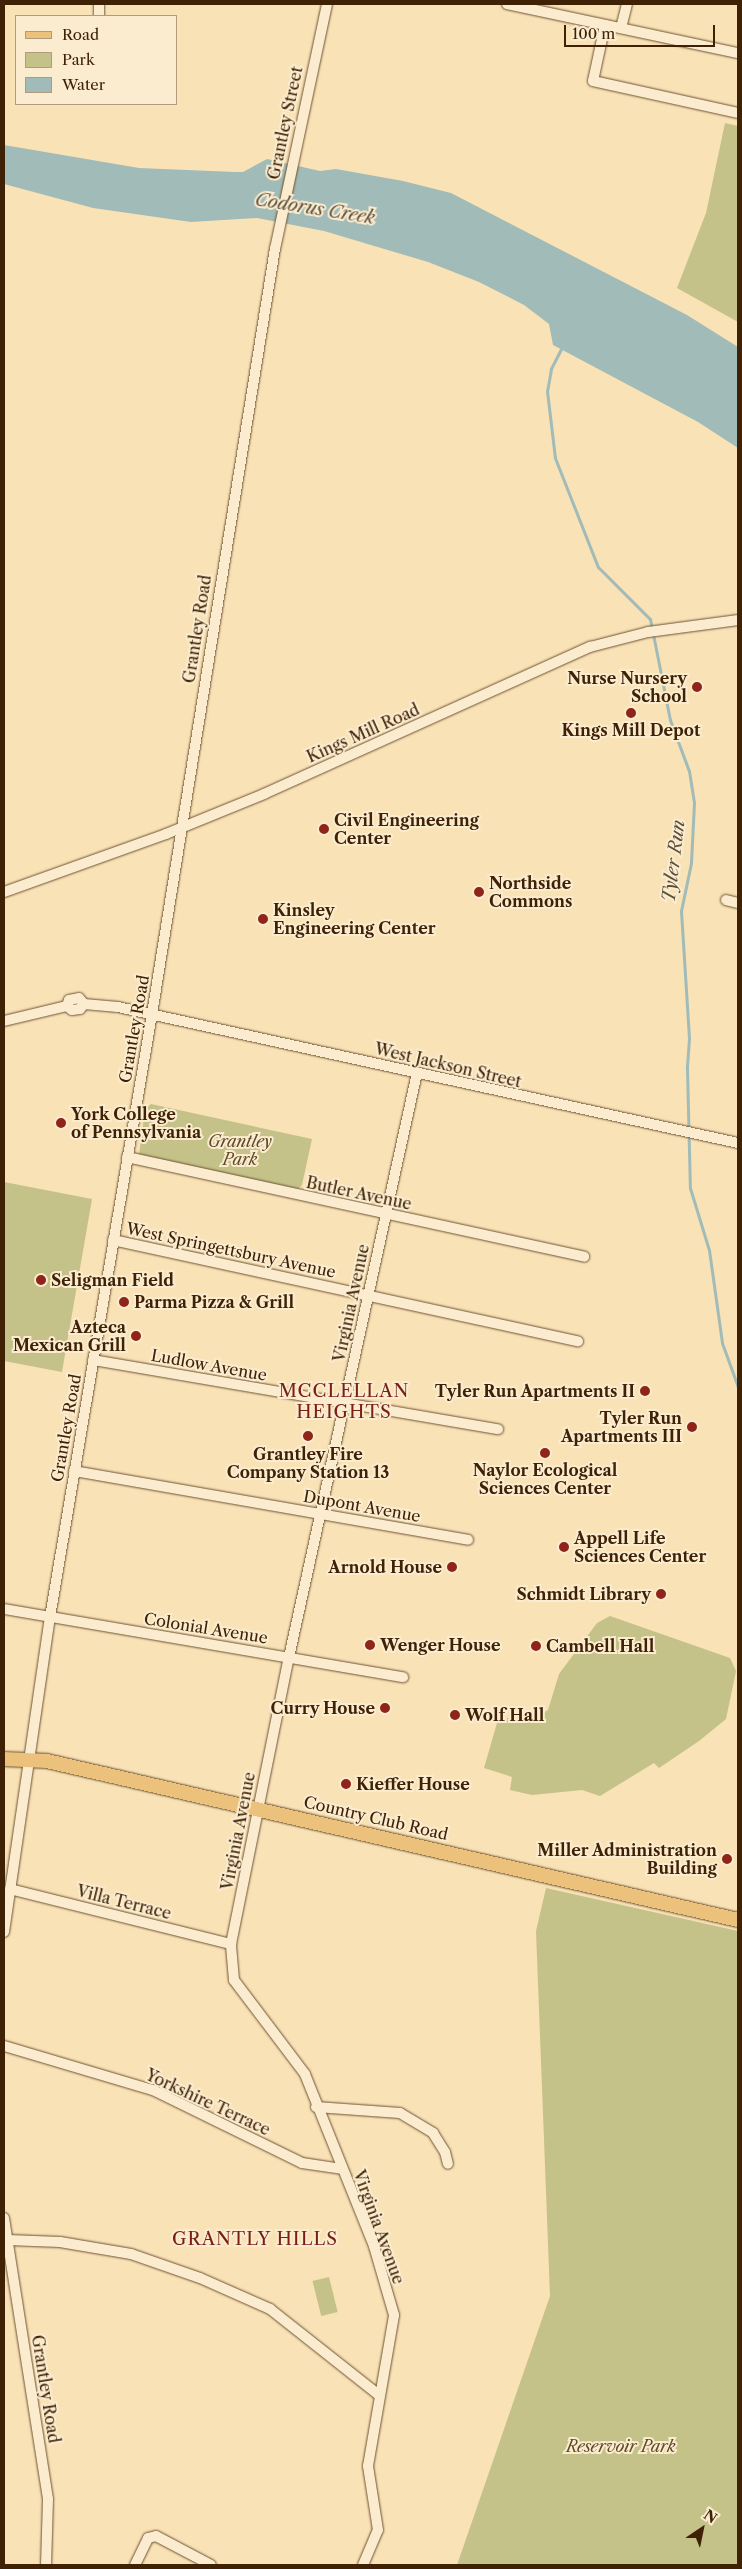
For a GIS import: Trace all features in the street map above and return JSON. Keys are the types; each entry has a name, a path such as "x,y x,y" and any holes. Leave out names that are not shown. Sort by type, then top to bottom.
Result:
{"main road":[{"name":"Country Club Road","path":"4,1759 47,1761 738,1920"}],"street":[{"name":"Grantley Street","path":"275,249 296,142 327,4"},
{"path":"507,4 738,53"},
{"path":"622,28 627,4"},
{"path":"605,25 593,81 738,113"},
{"name":"Grantley Road","path":"4,1932 50,1617 152,1014 275,249"},
{"name":"Kings Mill Road","path":"4,892 181,828 264,794 590,646 648,632 738,620"},
{"path":"726,900 738,904"},
{"name":"West Jackson Street","path":"4,1021 67,1006 72,1010 80,1009 84,1004 152,1014 417,1074 738,1143"},
{"name":"Virginia Avenue","path":"364,2565 378,2530 368,2466 394,2315 374,2246 316,2106 305,2074 234,1980 231,1944 289,1657 417,1074"},
{"name":"Butler Avenue","path":"127,1157 584,1256"},
{"name":"West Springettsbury Avenue","path":"113,1240 578,1341"},
{"name":"Ludlow Avenue","path":"93,1360 498,1429"},
{"name":"Dupont Avenue","path":"74,1471 468,1540"},
{"name":"Colonial Avenue","path":"4,1609 404,1677"},
{"name":"Villa Terrace","path":"10,1889 231,1944"},
{"name":"Yorkshire Terrace","path":"4,2046 153,2090 302,2163 342,2169"},
{"path":"316,2106 400,2112 433,2133 448,2164"},
{"name":"Grantley Road","path":"4,2218 48,2499 46,2565"},
{"path":"8,2240 60,2242 131,2254 200,2278 270,2309 379,2395"},
{"path":"135,2565 148,2538 163,2537 211,2565"}],"green space":[{"path":"725,123 738,126 738,322 677,288 706,213"},
{"name":"Grantley Park","path":"151,1104 312,1139 302,1185 297,1190 139,1155 145,1109"},
{"name":"Seligman Field","path":"4,1182 92,1199 62,1372 4,1361"},
{"path":"610,1616 730,1658 736,1671 726,1719 699,1741 659,1768 654,1763 600,1796 582,1790 532,1795 510,1790 512,1777 484,1768 497,1723 508,1718 525,1723 548,1710 559,1674 597,1623"},
{"name":"Reservoir Park","path":"546,1888 738,1931 738,2565 457,2565 550,2296 536,1931"},
{"path":"329,2277 338,2312 321,2316 313,2281"}],"water":[{"name":"Codorus Creek","path":"4,145 139,168 243,172 267,159 320,171 336,169 403,181 451,193 687,315 738,347 738,448 698,422 553,345 549,324 524,305 479,282 428,262 324,231 257,218 191,222 93,208 4,184"}],"waterway":[{"name":"Tyler Run","path":"562,347 551,369 547,391 555,458 598,567 650,619 670,720 689,771 694,803 691,863 681,911 689,1038 687,1069 690,1188 709,1250 722,1343 738,1387"}],"place":[{"name":"Nurse Nursery School","path":"697,687"},
{"name":"Kings Mill Depot","path":"631,713"},
{"name":"Civil Engineering Center","path":"324,829"},
{"name":"Northside Commons","path":"479,892"},
{"name":"Kinsley Engineering Center","path":"263,919"},
{"name":"York College of Pennsylvania","path":"61,1123"},
{"name":"Seligman Field","path":"41,1280"},
{"name":"Parma Pizza & Grill","path":"124,1302"},
{"name":"Azteca Mexican Grill","path":"136,1336"},
{"name":"Tyler Run Apartments II","path":"645,1391"},
{"name":"Tyler Run Apartments III","path":"692,1427"},
{"name":"Grantley Fire Company Station 13","path":"308,1436"},
{"name":"Naylor Ecological Sciences Center","path":"545,1453"},
{"name":"Appell Life Sciences Center","path":"564,1547"},
{"name":"Arnold House","path":"452,1567"},
{"name":"Schmidt Library","path":"661,1594"},
{"name":"Wenger House","path":"370,1645"},
{"name":"Cambell Hall","path":"536,1646"},
{"name":"Curry House","path":"385,1708"},
{"name":"Wolf Hall","path":"455,1715"},
{"name":"Kieffer House","path":"346,1784"},
{"name":"Miller Administration Building","path":"727,1859"}],"district":[{"name":"MCCLELLAN HEIGHTS","path":"344,1402"},
{"name":"GRANTLY HILLS","path":"255,2239"}]}
